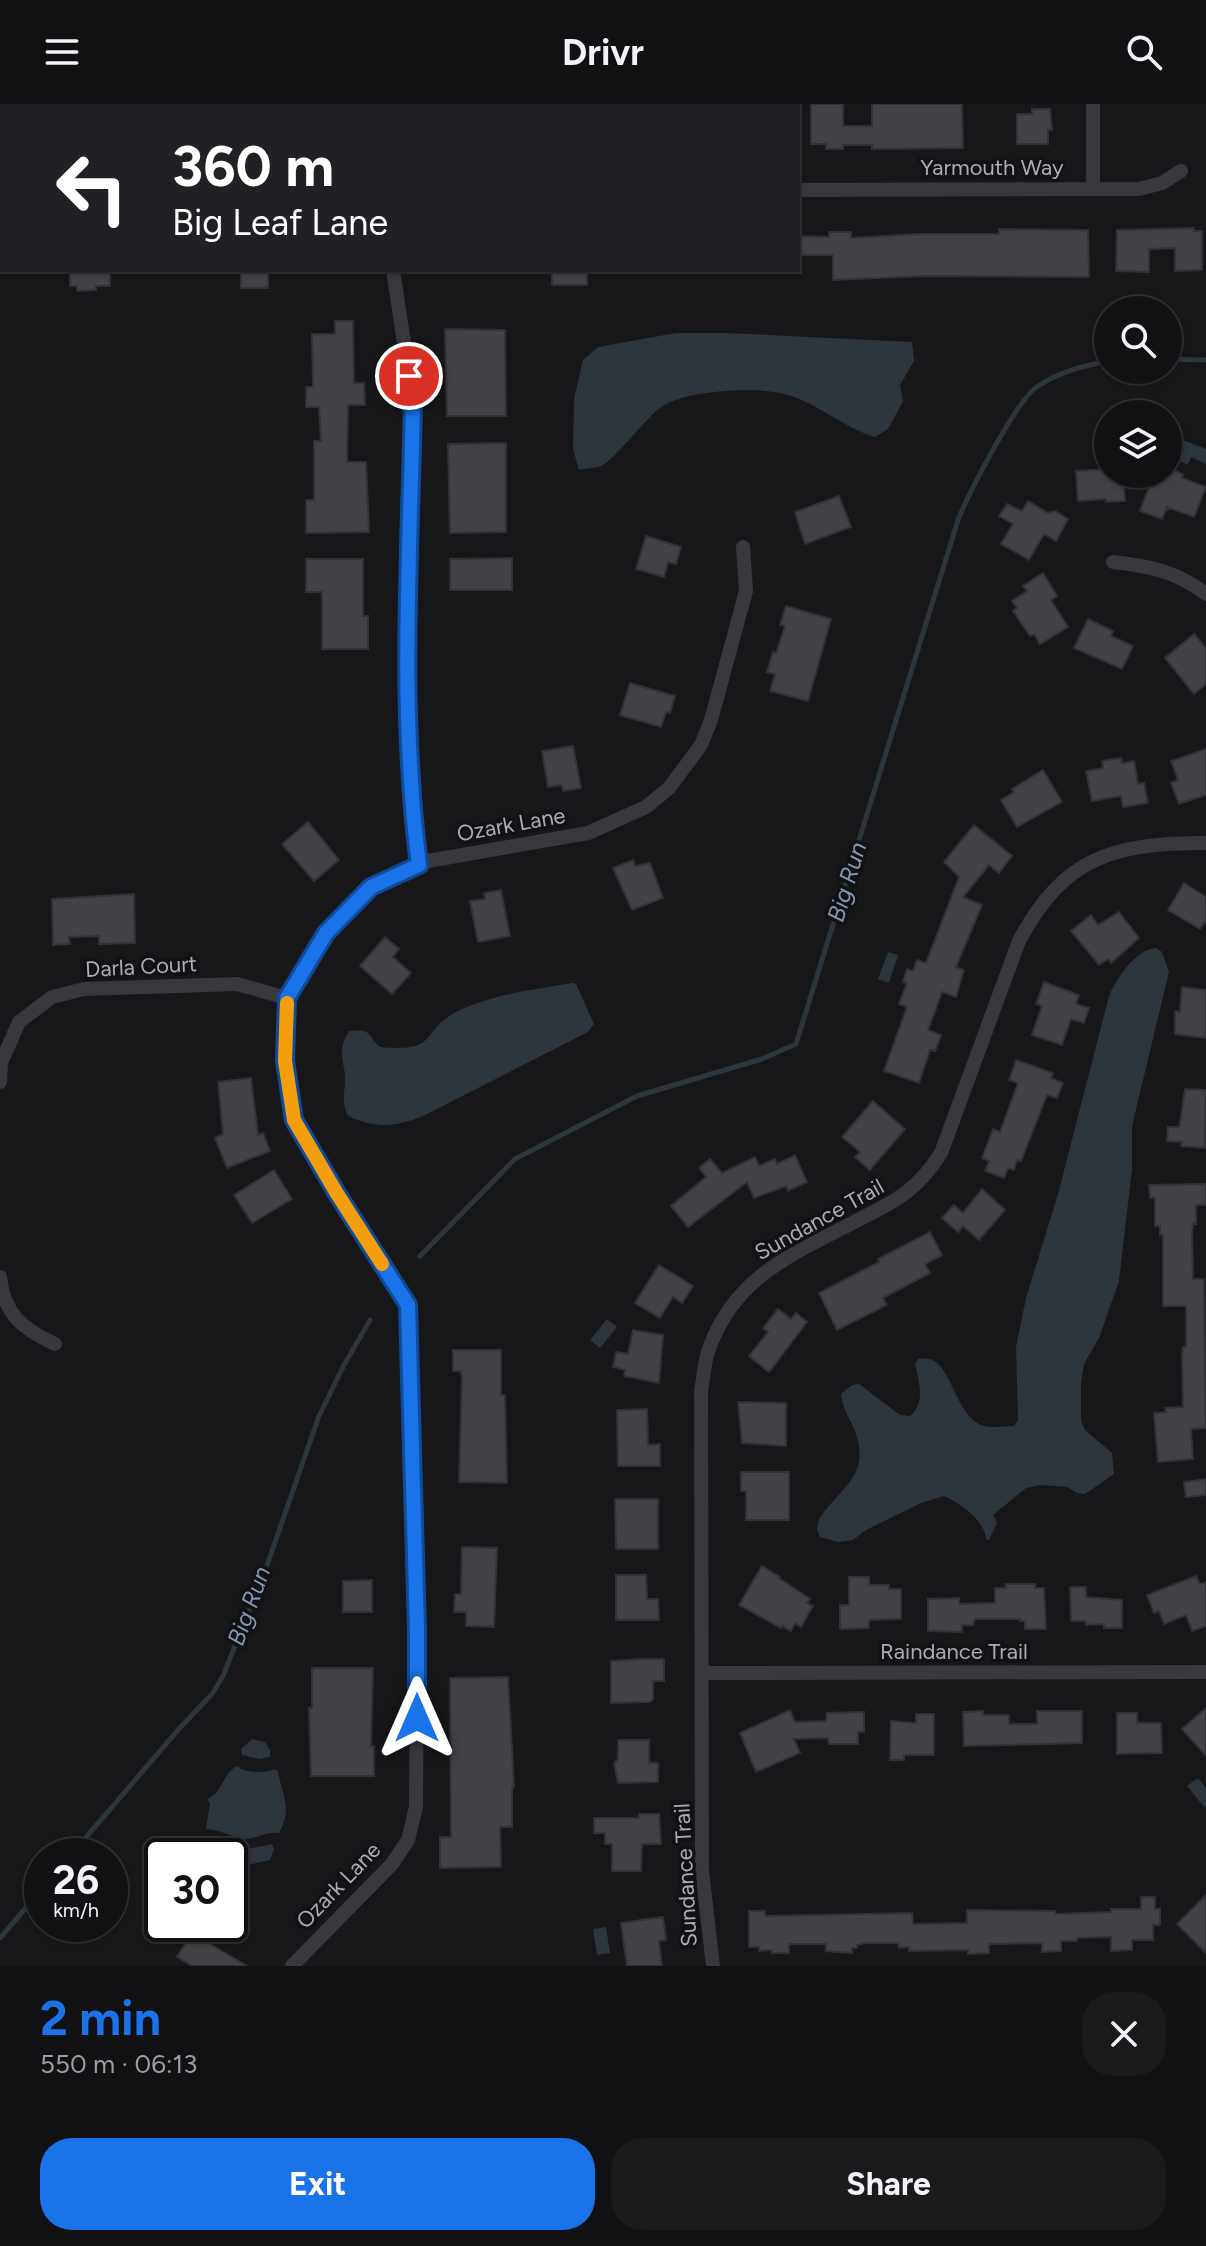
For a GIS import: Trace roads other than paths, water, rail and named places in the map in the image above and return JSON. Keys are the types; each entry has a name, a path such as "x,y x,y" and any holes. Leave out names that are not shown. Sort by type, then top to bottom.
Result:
{"street":[{"path":"1093,104 1093,189"},
{"name":"Yarmouth Way","path":"800,190 1139,189 1162,183 1181,171"},
{"path":"393,272 413,402 407,716 411,805 419,865"},
{"name":"Ozark Lane","path":"292,1966 392,1864 408,1840 416,1807 417,1630 408,1305 294,1120 285,1061 287,998 326,933 371,887 428,861 588,833 646,807 669,788 701,745 711,720 746,591 743,547"},
{"path":"1113,562 1152,566 1190,581 1206,594"},
{"name":"Sundance Trail","path":"713,1966 702,1871 701,1391 708,1350 725,1314 739,1295 769,1267 903,1197 927,1175 941,1153 1019,941 1034,912 1067,877 1101,857 1132,847 1206,843"},
{"name":"Darla Court","path":"0,1082 1,1063 19,1022 52,997 84,989 237,984 287,998"},
{"path":"0,1277 2,1297 26,1330 55,1344"},
{"name":"Raindance Trail","path":"702,1673 1206,1672"}],"waterway":[{"name":"Big Run","path":"1182,359 1206,360"},
{"name":"Big Run","path":"420,1256 515,1159 637,1096 762,1059 796,1044 958,520 994,448 1029,395 1046,381 1094,364"},
{"name":"Big Run","path":"85,1838 212,1694 223,1676 265,1571 319,1416 370,1320"},
{"name":"Big Run","path":"0,1938 24,1910"}]}
